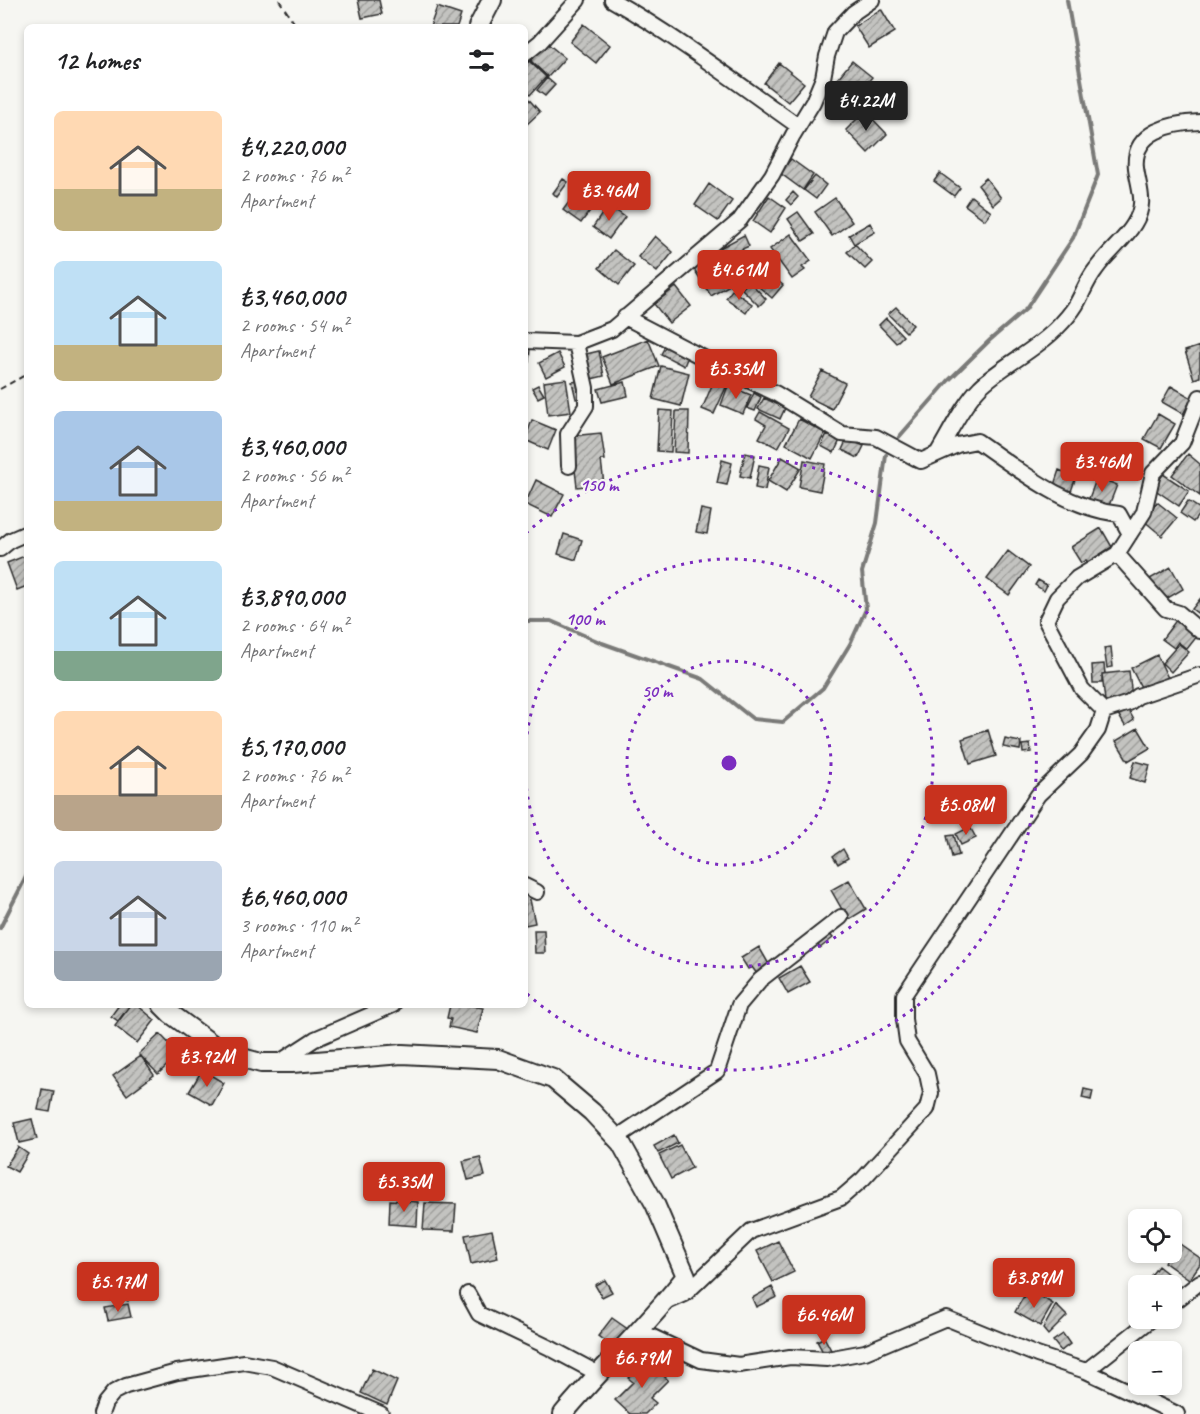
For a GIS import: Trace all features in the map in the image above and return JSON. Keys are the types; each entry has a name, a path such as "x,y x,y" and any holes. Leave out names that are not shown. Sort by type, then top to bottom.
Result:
{"street":[{"path":"480,24 492,0"},
{"path":"528,52 540,42 578,0"},
{"path":"612,0 701,57 798,126"},
{"path":"528,340 576,343 612,329 740,220 772,175 813,102 823,78 835,32 853,13 872,0"},
{"path":"938,452 978,389 1056,329 1075,308 1096,268 1134,225 1142,209 1141,188 1136,166 1140,143 1152,132 1180,122 1200,122"},
{"path":"625,317 775,393 842,434 876,437 921,461 957,445 977,441 1052,492 1106,513 1119,514 1130,534"},
{"path":"569,466 568,435 586,406 586,388 576,343"},
{"path":"1104,711 1082,688 1046,621 1057,598 1077,578 1116,554 1130,534 1144,512 1152,474 1182,443 1200,397"},
{"path":"0,549 11,540 24,534"},
{"path":"1116,554 1166,609 1179,613 1200,631"},
{"path":"1104,711 1129,703 1138,696 1200,675"},
{"path":"665,1303 685,1294 751,1231 841,1198 863,1179 927,1109 931,1093 927,1074 907,1041 904,995 1038,795 1081,754 1098,730 1104,711"},
{"path":"616,1138 717,1071 739,1005 760,981 841,917"},
{"path":"165,1008 224,1053 261,1063 402,1054 498,1059 553,1080 592,1112 621,1143 655,1204 686,1276 665,1303 597,1373 563,1414"},
{"path":"278,1063 315,1039 386,1008"},
{"path":"1182,1296 1200,1282"},
{"path":"468,1294 479,1314 597,1373"},
{"path":"640,1331 701,1360 739,1365 790,1357 827,1359 865,1352 946,1318 1037,1355 1086,1371 1177,1414"},
{"path":"1086,1371 1139,1329"},
{"path":"100,1414 114,1392 126,1386 177,1372 244,1362 272,1367 381,1414"}],"path":[{"path":"279,0 295,24"},
{"path":"0,389 24,376"}],"building":[{"path":"358,0 379,0 382,14 362,18"},
{"path":"437,7 461,15 458,24 431,24"},
{"path":"881,9 895,32 869,48 855,26"},
{"path":"584,24 610,45 596,63 570,42"},
{"path":"547,43 565,58 548,77 531,61"},
{"path":"852,61 872,77 853,100 833,84"},
{"path":"528,62 546,77 530,95 528,93"},
{"path":"779,63 804,83 788,102 764,83"},
{"path":"547,78 555,85 545,96 537,90"},
{"path":"881,85 900,103 888,116 869,98"},
{"path":"528,98 540,112 528,123"},
{"path":"865,111 887,134 868,153 846,130"},
{"path":"791,159 813,175 803,190 780,173"},
{"path":"940,173 960,188 954,196 934,181"},
{"path":"815,176 826,185 816,199 804,190"},
{"path":"986,178 1001,198 993,205 978,185"},
{"path":"563,179 568,182 557,197 553,193"},
{"path":"709,184 732,201 718,221 695,205"},
{"path":"580,187 598,200 581,223 563,210"},
{"path":"793,192 798,197 791,205 786,200"},
{"path":"769,196 786,208 770,233 753,221"},
{"path":"971,196 991,212 985,220 965,205"},
{"path":"835,198 852,222 832,236 815,212"},
{"path":"608,205 625,217 609,239 593,227"},
{"path":"798,212 814,234 803,241 788,219"},
{"path":"870,223 875,232 854,244 849,235"},
{"path":"791,234 811,261 802,267 805,270 792,279 770,249"},
{"path":"744,235 749,246 742,249 747,257 730,267 720,248"},
{"path":"655,236 673,252 657,272 638,257"},
{"path":"855,244 872,262 865,269 847,252"},
{"path":"614,250 634,266 619,285 599,268"},
{"path":"716,252 735,282 711,296 692,266"},
{"path":"754,255 758,264 741,273 737,264"},
{"path":"769,274 783,285 772,298 759,287"},
{"path":"749,281 766,299 759,306 742,289"},
{"path":"676,287 691,306 669,323 654,304"},
{"path":"732,290 752,304 746,313 726,298"},
{"path":"896,307 913,325 906,332 888,314"},
{"path":"886,318 903,336 896,343 879,325"},
{"path":"648,339 659,366 613,384 602,357"},
{"path":"666,345 688,356 684,366 661,354"},
{"path":"1200,346 1200,377 1194,379 1185,351"},
{"path":"599,351 604,376 591,379 586,354"},
{"path":"558,353 565,367 546,377 539,363"},
{"path":"661,366 689,373 681,406 653,399"},
{"path":"718,371 731,376 714,414 702,409"},
{"path":"822,371 845,383 832,409 808,397"},
{"path":"566,379 571,412 548,415 544,382"},
{"path":"580,381 584,398 576,399 572,382"},
{"path":"625,382 628,396 602,402 598,389"},
{"path":"538,385 544,395 538,398 532,388"},
{"path":"728,386 751,395 743,414 721,405"},
{"path":"1171,386 1192,398 1183,414 1162,402"},
{"path":"754,393 761,397 755,411 747,408"},
{"path":"764,398 785,408 780,419 758,409"},
{"path":"659,410 673,411 671,452 657,451"},
{"path":"676,411 689,411 688,453 674,452"},
{"path":"760,412 789,428 778,448 759,438 766,425 756,419"},
{"path":"1158,414 1175,424 1161,448 1144,439"},
{"path":"799,419 825,433 812,458 786,444"},
{"path":"532,420 556,430 548,450 528,441 528,431"},
{"path":"601,433 605,460 601,460 604,484 577,487 571,436"},
{"path":"827,434 840,440 834,453 821,446"},
{"path":"847,439 864,446 858,458 842,450"},
{"path":"745,453 755,455 750,478 740,476"},
{"path":"1188,454 1200,464 1200,496 1172,475"},
{"path":"782,457 801,468 786,492 768,481"},
{"path":"722,460 732,463 727,485 717,483"},
{"path":"804,460 825,464 820,491 799,487"},
{"path":"759,465 769,467 765,490 755,488"},
{"path":"1059,470 1076,477 1070,494 1053,488"},
{"path":"1163,474 1189,491 1179,506 1154,489"},
{"path":"1097,477 1117,485 1108,508 1088,501"},
{"path":"536,480 564,494 552,517 528,505 528,497"},
{"path":"1188,501 1200,509 1200,513 1193,522 1180,513"},
{"path":"1157,502 1177,518 1162,536 1143,520"},
{"path":"701,509 711,511 707,534 696,532"},
{"path":"1101,528 1112,547 1088,562 1086,560 1081,563 1071,547"},
{"path":"564,534 582,540 576,560 558,554"},
{"path":"1008,551 1029,567 1009,595 987,579"},
{"path":"24,556 24,587 17,590 7,563"},
{"path":"1171,567 1183,589 1161,602 1148,580"},
{"path":"1038,580 1047,585 1044,591 1035,585"},
{"path":"1200,599 1200,615 1192,609"},
{"path":"1177,619 1198,635 1187,649 1178,642 1174,648 1162,639"},
{"path":"1179,644 1189,652 1171,672 1162,663"},
{"path":"1111,647 1113,667 1107,668 1104,648"},
{"path":"1157,655 1168,678 1143,691 1131,668"},
{"path":"1104,664 1105,674 1102,674 1102,683 1093,683 1092,665"},
{"path":"1129,671 1132,698 1105,701 1102,674"},
{"path":"1128,709 1134,720 1125,726 1118,714"},
{"path":"1138,728 1150,748 1128,761 1116,741"},
{"path":"988,730 996,756 970,764 962,739"},
{"path":"1005,739 1021,742 1020,750 1003,747"},
{"path":"1030,744 1031,752 1023,753 1022,745"},
{"path":"1135,761 1150,765 1145,783 1130,778"},
{"path":"970,827 976,838 961,845 956,834"},
{"path":"954,835 959,855 952,857 947,836"},
{"path":"843,849 848,858 838,864 833,856"},
{"path":"849,880 866,909 848,920 831,890"},
{"path":"528,895 529,895 535,923 528,924"},
{"path":"534,930 544,930 545,953 535,953"},
{"path":"828,932 833,938 820,948 815,941"},
{"path":"759,947 770,966 757,974 752,967 748,969 741,958"},
{"path":"800,966 810,982 788,994 779,978"},
{"path":"117,1008 128,1008 118,1021 111,1016"},
{"path":"129,1008 141,1008 155,1020 137,1043 115,1026"},
{"path":"449,1008 483,1008 477,1033 449,1027 451,1019 447,1018"},
{"path":"160,1034 179,1054 158,1074 139,1054"},
{"path":"141,1056 154,1075 127,1095 113,1076"},
{"path":"202,1070 224,1083 212,1105 189,1092"},
{"path":"42,1089 54,1091 50,1112 38,1110"},
{"path":"1084,1089 1093,1091 1091,1100 1082,1098"},
{"path":"32,1119 37,1139 19,1143 14,1123"},
{"path":"674,1135 678,1143 658,1153 654,1146"},
{"path":"680,1145 692,1168 671,1179 659,1155"},
{"path":"18,1147 28,1154 17,1172 6,1166"},
{"path":"480,1157 485,1176 468,1180 463,1161"},
{"path":"390,1200 418,1202 417,1226 389,1224"},
{"path":"425,1203 456,1204 454,1231 423,1230"},
{"path":"492,1230 498,1258 471,1264 465,1235"},
{"path":"778,1241 794,1272 773,1282 757,1251"},
{"path":"1182,1245 1200,1258 1200,1264 1189,1280 1165,1263 1182,1263"},
{"path":"1158,1266 1169,1275 1151,1275"},
{"path":"119,1270 127,1272 123,1285 115,1283"},
{"path":"605,1280 612,1292 602,1297 595,1285"},
{"path":"772,1287 777,1297 756,1307 752,1298"},
{"path":"124,1289 132,1293 128,1301 120,1297"},
{"path":"1034,1292 1053,1304 1040,1326 1015,1312 1024,1296 1030,1299"},
{"path":"128,1304 131,1317 108,1321 105,1308"},
{"path":"1056,1305 1067,1316 1048,1335 1043,1329"},
{"path":"612,1318 629,1330 615,1349 598,1336"},
{"path":"1063,1334 1070,1344 1061,1351 1053,1341"},
{"path":"824,1337 831,1350 824,1354 817,1341"},
{"path":"647,1359 668,1380 650,1398 656,1403 645,1414 630,1414 615,1400 633,1382 628,1378"},
{"path":"372,1369 397,1381 387,1405 361,1393"}],"waterway":[{"path":"899,437 948,381 1026,309 1073,238 1098,175 1067,0"},
{"path":"528,621 551,621 602,643 703,679 753,719 783,722 823,688 850,644 866,609 862,572 877,523 886,455"},
{"path":"0,928 24,881"}]}
